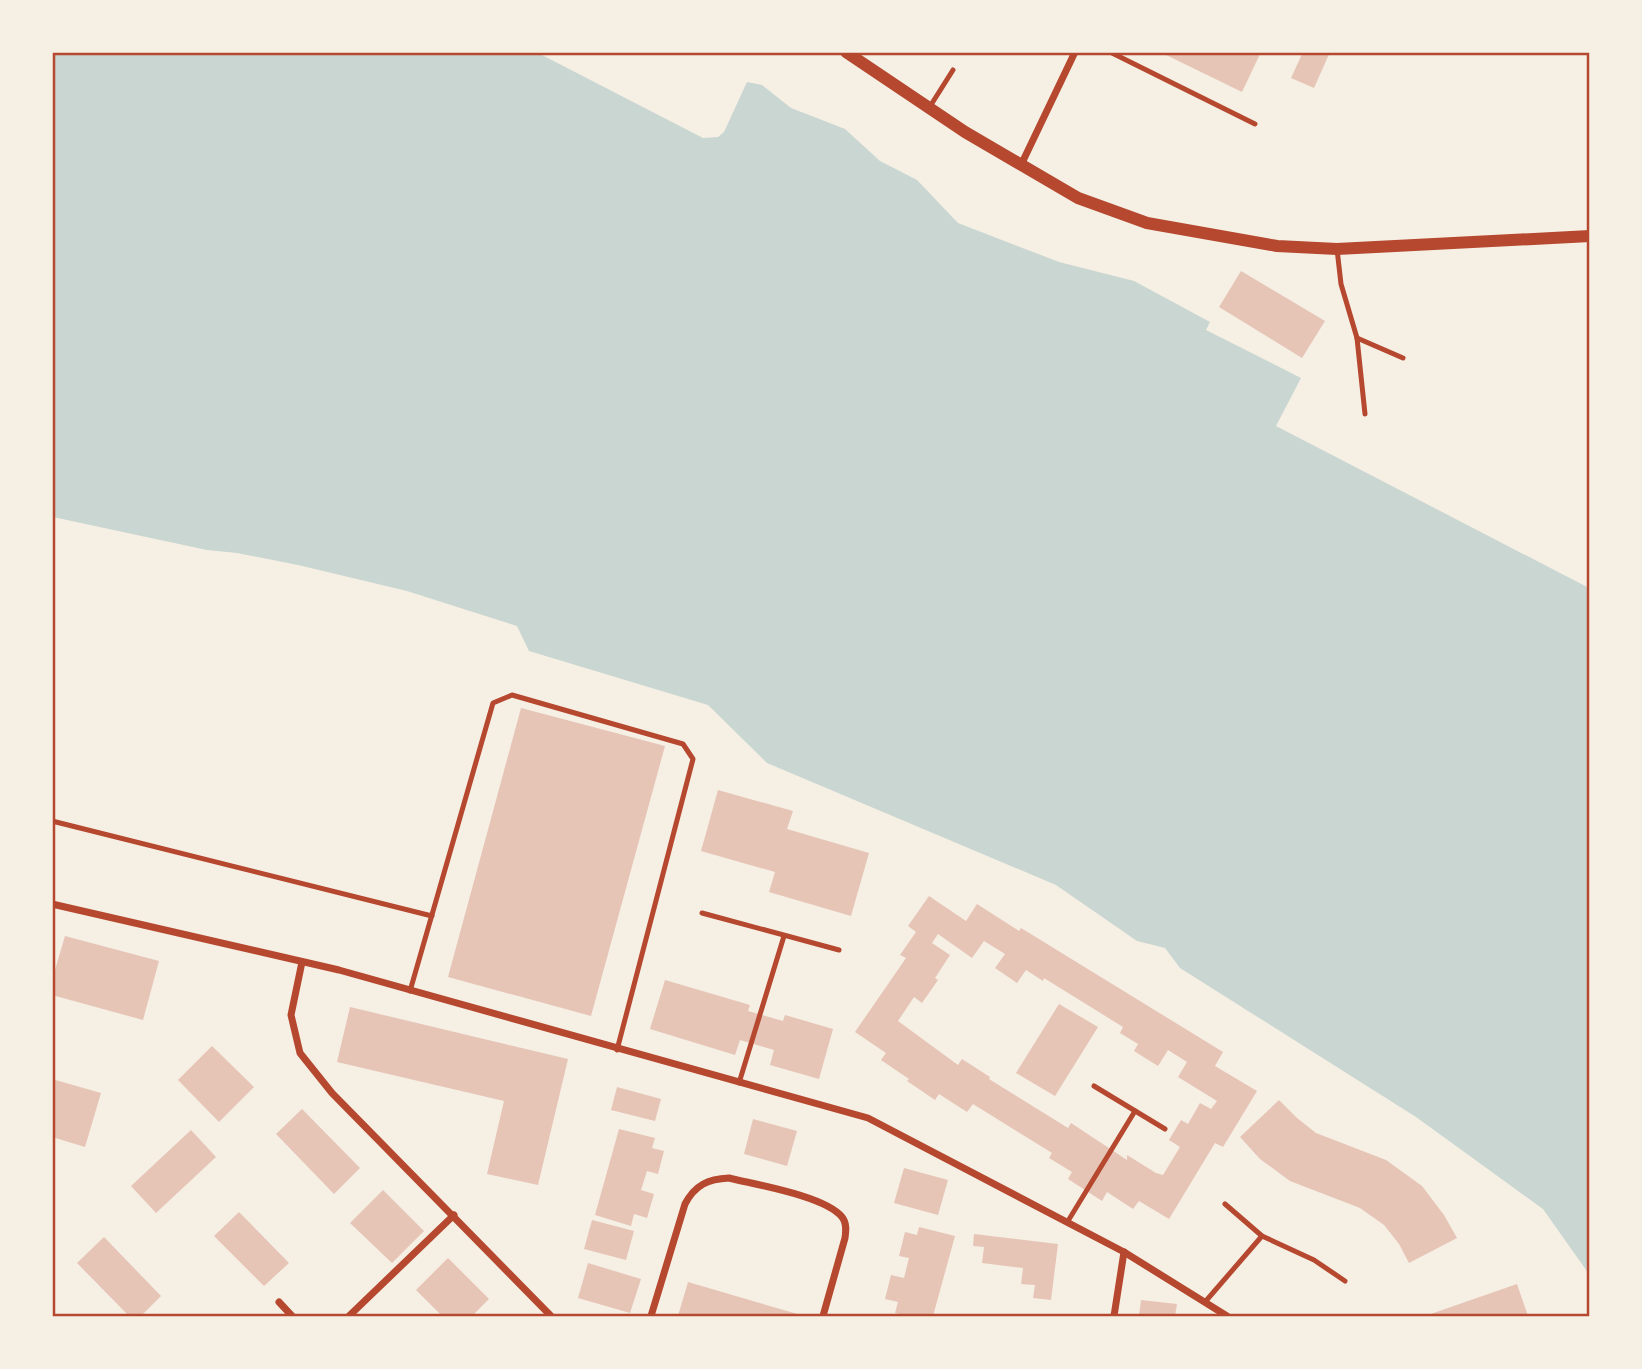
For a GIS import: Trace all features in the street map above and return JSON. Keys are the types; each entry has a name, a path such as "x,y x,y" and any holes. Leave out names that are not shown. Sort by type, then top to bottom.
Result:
{"street":[{"path":"846,52 929,108 1078,198 1147,223 1208,236 1277,246 1337,249 1590,236"},
{"path":"1021,165 1075,52"},
{"path":"52,904 302,962 868,1118 1124,1252 1227,1317"},
{"path":"302,962 291,1015 300,1053 332,1093 551,1317"},
{"path":"651,1317 690,1193 701,1184 729,1178 816,1200 841,1216 846,1225 845,1238 823,1317"},
{"path":"349,1317 454,1215"},
{"path":"1114,1317 1124,1252"},
{"path":"279,1302 292,1317"}],"lane":[{"path":"1110,52 1255,124"},
{"path":"929,108 953,70"},
{"path":"1337,249 1341,284 1357,338 1365,414"},
{"path":"1357,338 1403,358"},
{"path":"410,991 493,703 512,695 683,744 693,759 617,1050"},
{"path":"52,821 432,916"},
{"path":"702,913 839,950"},
{"path":"739,1083 783,936"},
{"path":"1094,1086 1165,1129"},
{"path":"1068,1221 1135,1111"},
{"path":"1225,1204 1262,1236 1314,1260 1345,1280"},
{"path":"1205,1302 1262,1236"}],"shaded area":[{"path":"53,52 538,53 703,138 718,137 724,132 747,82 762,85 791,108 845,129 880,161 917,180 958,223 1059,262 1134,281 1210,322 1206,330 1301,378 1276,426 1589,588 1589,1274 1543,1209 1416,1117 1180,968 1165,948 1137,941 1056,885 767,763 708,705 529,651 517,626 407,591 298,565 207,550 53,517"}],"building":[{"path":"1160,52 1261,52 1242,92"},
{"path":"1303,52 1330,52 1314,88 1291,78"},
{"path":"1241,271 1325,321 1302,358 1219,307"},
{"path":"521,708 665,746 591,1016 448,977"},
{"path":"718,790 793,811 787,829 869,853 851,916 769,892 775,872 701,851"},
{"path":"929,896 966,921 977,904 1019,931 1021,928 1223,1052 1215,1066 1257,1091 1223,1147 1215,1143 1169,1219 1139,1201 1133,1209 1107,1192 1102,1201 1068,1179 1072,1172 1049,1158 1052,1153 973,1104 967,1112 939,1094 935,1100 881,1060 886,1053 855,1032 906,958 900,955 916,932 908,926","holes":["938,934 972,958 984,941 1005,954 995,968 1017,983 1026,970 1043,981 1044,978 1123,1027 1120,1033 1138,1044 1134,1051 1158,1066 1168,1050 1187,1062 1178,1077 1217,1101 1211,1109 1200,1103 1188,1124 1181,1120 1169,1140 1180,1147 1163,1175 1127,1155 1127,1160 1071,1123 1068,1128 962,1059 958,1065 898,1021 914,997 922,1003 938,980 935,978 950,955 932,943"]},
{"path":"65,936 159,961 143,1020 52,995 52,980"},
{"path":"665,980 750,1005 748,1011 783,1021 785,1015 833,1029 819,1079 770,1065 774,1050 740,1040 735,1055 650,1029"},
{"path":"1059,1004 1098,1027 1055,1096 1016,1073"},
{"path":"350,1007 568,1059 538,1185 487,1174 504,1101 337,1062"},
{"path":"212,1046 254,1087 219,1122 178,1080"},
{"path":"52,1079 101,1093 85,1147 52,1137"},
{"path":"617,1087 661,1099 655,1121 611,1110"},
{"path":"1279,1100 1316,1133 1386,1160 1422,1186 1457,1238 1409,1263 1384,1225 1360,1208 1290,1181 1260,1159 1240,1137"},
{"path":"302,1109 360,1168 334,1194 276,1134"},
{"path":"753,1119 797,1131 787,1166 744,1154"},
{"path":"619,1129 655,1138 652,1148 664,1151 658,1174 647,1171 641,1190 654,1194 647,1218 634,1214 631,1226 595,1215"},
{"path":"191,1130 216,1157 156,1213 131,1186"},
{"path":"904,1168 948,1180 938,1215 894,1203"},
{"path":"383,1190 424,1231 392,1263 350,1223"},
{"path":"239,1212 289,1263 264,1286 214,1236"},
{"path":"592,1220 634,1231 626,1260 584,1249"},
{"path":"919,1227 955,1236 933,1316 895,1313 898,1302 885,1299 891,1275 904,1278 909,1258 899,1256 905,1232 917,1235"},
{"path":"974,1234 1058,1244 1051,1300 1033,1298 1035,1285 1021,1284 1023,1268 982,1263 984,1247 973,1246"},
{"path":"104,1237 161,1296 141,1316 129,1316 77,1263"},
{"path":"448,1258 489,1299 472,1316 442,1316 416,1290"},
{"path":"588,1263 641,1279 630,1313 578,1298"},
{"path":"688,1282 794,1313 804,1316 678,1316"},
{"path":"1517,1284 1528,1316 1425,1316"},
{"path":"1141,1300 1177,1304 1175,1316 1139,1316"}]}
